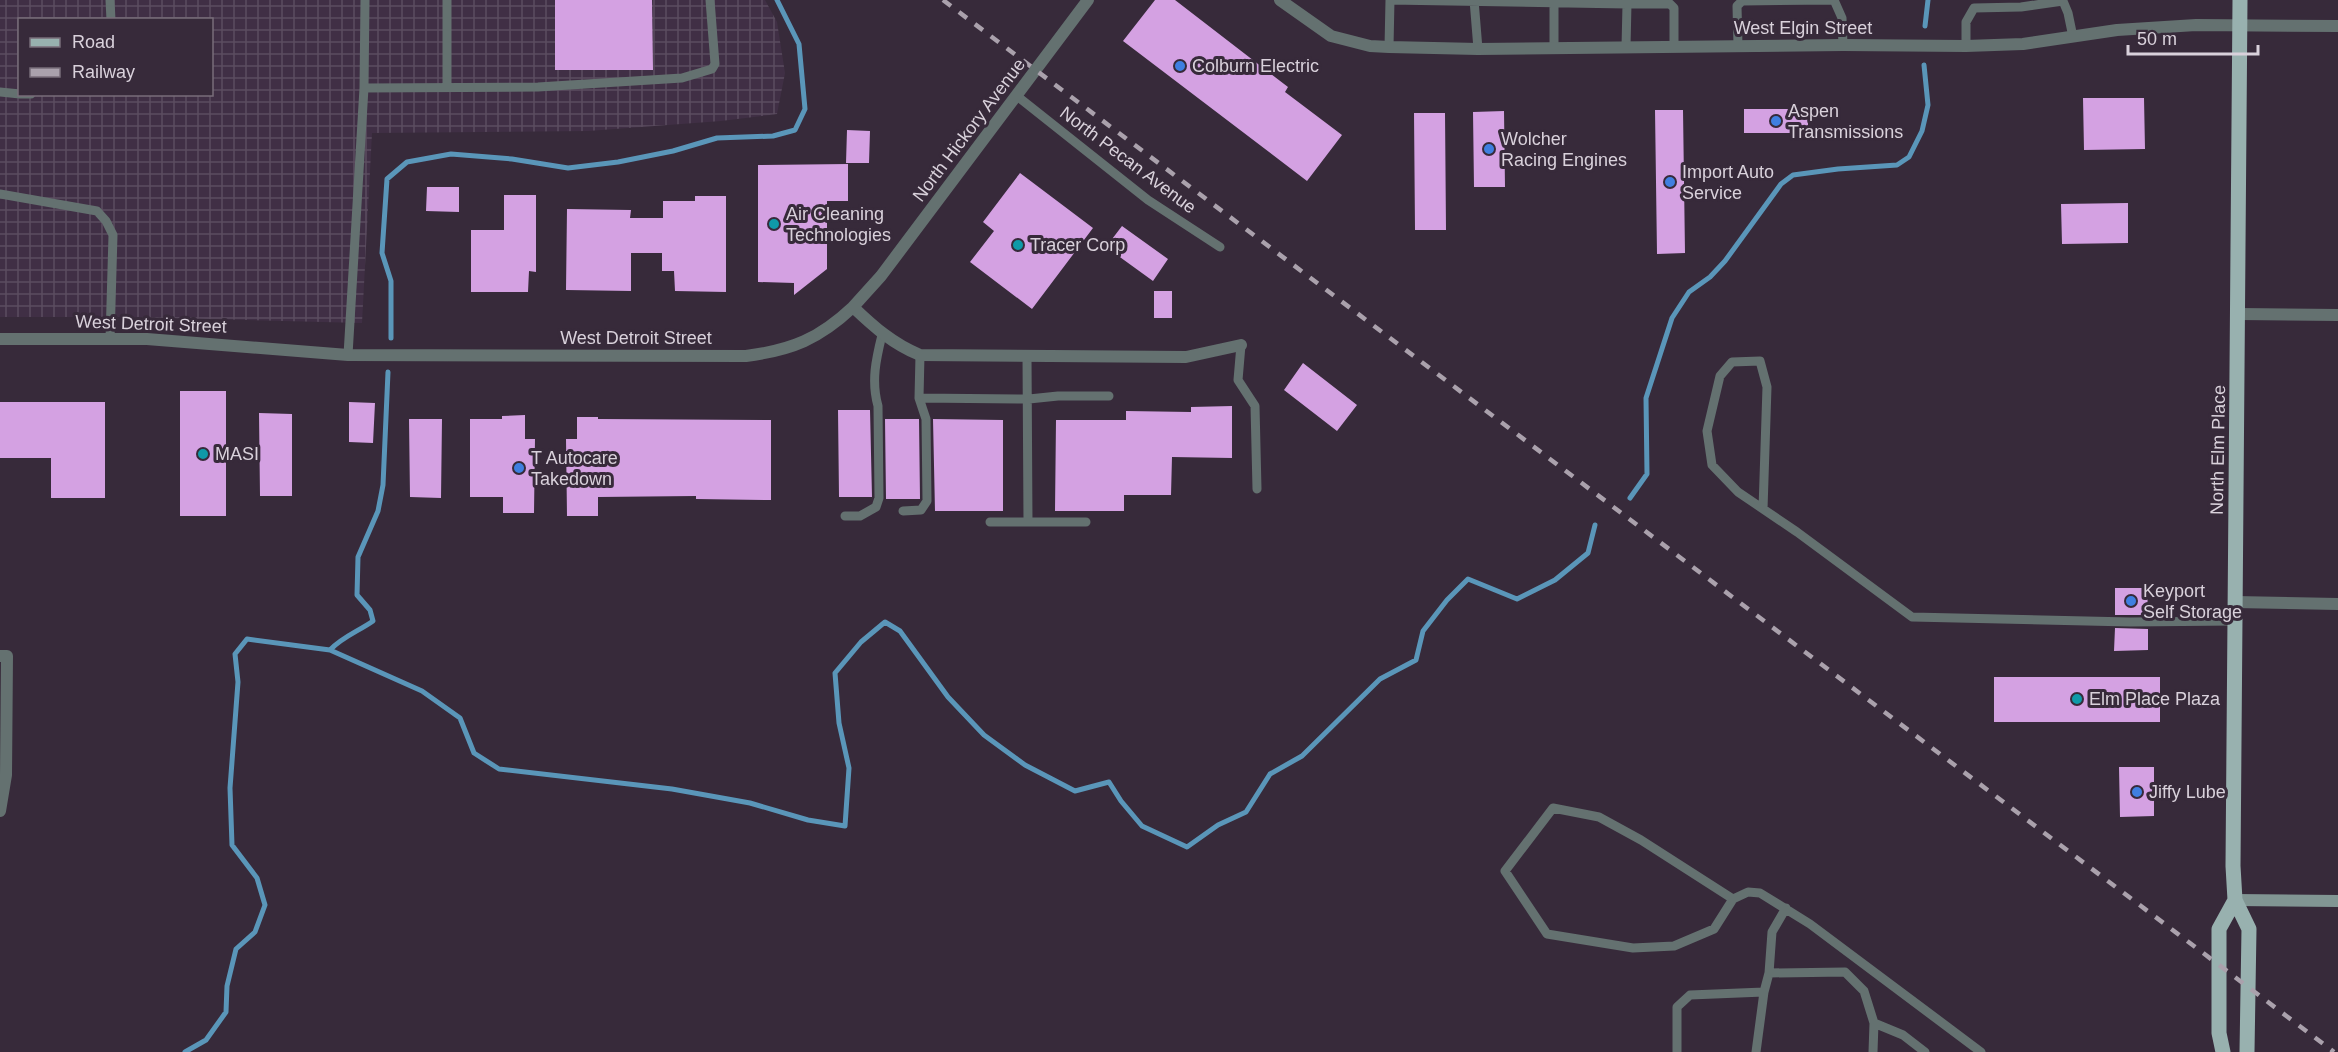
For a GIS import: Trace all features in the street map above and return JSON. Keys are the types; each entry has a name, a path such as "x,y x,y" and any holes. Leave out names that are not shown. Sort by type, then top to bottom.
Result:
{"main road":[{"name":"North Elm Place","path":"2235,900 2240,0"},
{"path":"2223,1052 2219,1033 2219,929 2235,900"},
{"path":"2235,900 2249,929 2247,1052"}],"street":[{"name":"West Elgin Street","path":"1280,0 1331,36 1370,46 1389,47 1478,49 1966,46 2023,44 2153,28 2240,25 2338,26"},
{"name":"North Hickory Avenue","path":"853,307 881,276 1017,96 1083,2"},
{"path":"853,307 882,335 900,347 920,355 1186,357 1241,345"},
{"name":"West Detroit Street","path":"0,339 147,339 348,355 746,356 794,347 810,340 836,323 853,307"},
{"path":"2239,314 2338,315"},
{"path":"2235,602 2338,603"},
{"path":"0,811 6,775 3,656"},
{"path":"2235,900 2338,901"}],"lane":[{"path":"110,0 111,18"},
{"path":"348,355 364,88 365,0"},
{"path":"447,0 447,87"},
{"path":"364,88 538,87 682,78 712,69 715,64 710,0"},
{"path":"1389,47 1390,0 1670,4 1674,8 1674,47"},
{"path":"1738,46 1737,6 1742,1 1834,0 1842,18 1843,45"},
{"path":"1966,46 1966,22 1974,8 2021,7 2063,0 2073,37"},
{"path":"1474,1 1478,49"},
{"path":"1554,2 1554,48"},
{"path":"1626,47 1627,4"},
{"path":"0,92 18,94"},
{"name":"North Pecan Avenue","path":"1017,96 1148,200 1220,247"},
{"path":"0,194 97,211 106,221 113,235 110,339"},
{"path":"845,516 860,516 876,507 879,498 878,406 874,392 875,362 882,335"},
{"path":"1241,345 1238,380 1255,406 1257,489"},
{"path":"903,512 921,510 927,501 926,419 920,398 920,355"},
{"path":"1027,356 1028,522"},
{"path":"1763,509 1767,387 1760,361 1732,362 1720,376 1707,431 1712,465 1738,492 1912,617 2130,622 2235,621"},
{"path":"920,398 1029,399 1058,396 1109,396"},
{"path":"990,522 1086,522"},
{"path":"1733,899 1641,840 1599,818 1553,808 1505,872 1547,934 1633,948 1674,946 1714,930 1733,899 1748,892 1760,894 1786,908 1981,1052"},
{"path":"1756,1052 1764,992 1769,973 1772,932 1786,908"},
{"path":"1769,973 1845,972 1864,991 1874,1023 1874,1052"},
{"path":"1677,1052 1677,1007 1690,994 1764,992"},
{"path":"1874,1023 1903,1035 1925,1052"}],"shaded area":[{"path":"0,0 765,0 777,22 785,73 777,114 721,121 588,131 372,133 362,323 130,317 0,317"}],"building":[{"path":"555,0 652,0 653,70 555,70"},
{"path":"1155,0 1175,0 1288,87 1285,92 1342,135 1307,181 1123,41"},
{"path":"2083,98 2144,98 2145,149 2084,150"},
{"name":"Aspen Transmissions","path":"1744,109 1808,109 1808,133 1744,133"},
{"name":"Import Auto Service","path":"1655,110 1683,110 1685,253 1657,254"},
{"name":"Wolcher Racing Engines","path":"1504,111 1505,187 1474,187 1473,112"},
{"path":"1414,113 1445,113 1446,230 1415,230"},
{"path":"847,130 870,131 869,163 846,163"},
{"path":"848,164 848,201 827,201 827,269 794,295 794,283 758,282 758,165"},
{"name":"Tracer Corp","path":"1020,173 1093,228 1032,309 970,262 994,231 983,222"},
{"path":"427,187 459,187 459,212 426,211"},
{"path":"504,195 536,195 536,272 529,271 528,292 471,292 471,230 504,230"},
{"path":"695,196 726,196 726,292 675,291 674,271 662,271 662,253 631,253 631,291 566,290 567,209 631,210 630,218 663,218 663,201 695,201"},
{"path":"2128,203 2128,243 2062,244 2061,204"},
{"path":"1122,226 1168,259 1153,281 1106,247"},
{"path":"1154,291 1172,291 1172,318 1154,318"},
{"path":"1303,363 1357,405 1337,431 1284,390"},
{"name":"MASI","path":"180,391 226,391 226,516 180,516"},
{"path":"0,402 105,402 105,498 51,498 51,458 0,458"},
{"path":"349,402 375,403 373,443 349,442"},
{"path":"1232,406 1232,458 1172,457 1171,495 1124,495 1124,511 1055,511 1056,420 1126,420 1126,411 1191,412 1191,407"},
{"path":"838,410 870,410 872,497 839,497"},
{"path":"259,413 292,414 292,496 260,496"},
{"path":"525,415 525,439 535,439 534,513 503,513 503,497 470,497 470,419 502,419 502,416"},
{"path":"577,417 771,420 771,500 696,499 696,496 598,497 598,516 567,516 566,439 577,439"},
{"path":"409,419 442,419 441,498 410,497"},
{"path":"885,419 919,419 920,499 886,499"},
{"path":"933,419 1003,420 1003,511 935,511"},
{"name":"Keyport Self Storage","path":"2115,588 2148,588 2147,615 2115,615"},
{"path":"2115,628 2148,629 2148,650 2114,651"},
{"name":"Elm Place Plaza","path":"1994,677 2160,677 2160,722 1994,722"},
{"name":"Jiffy Lube","path":"2119,767 2154,767 2154,816 2120,817"}],"waterway":[{"path":"391,338 391,281 382,253 387,179 407,162 451,154 512,159 568,168 618,162 673,151 717,138 773,136 795,130 805,109 799,44 777,0"},
{"path":"1925,26 1928,0"},
{"path":"1630,498 1647,474 1646,398 1672,318 1689,292 1710,277 1725,261 1781,184 1793,175 1897,165 1909,157 1922,131 1928,105 1924,65"},
{"path":"330,650 373,621 370,610 357,595 358,557 378,511 383,485 388,372"},
{"path":"185,1052 206,1040 226,1012 227,986 236,949 255,932 265,905 257,878 232,845 230,788 238,682 235,654 247,639 330,650 422,691 460,718 474,753 499,769 672,789 750,803 808,820 845,826 849,768 839,723 835,673 861,642 885,622 900,631 948,697 984,735 1025,765 1075,791 1109,782 1121,801 1142,826 1187,847 1218,825 1246,812 1270,774 1302,756 1380,679 1416,660 1423,631 1447,600 1468,579 1517,599 1555,580 1588,553 1595,525"}],"railway":[{"path":"943,0 2334,1052"}],"place":[{"name":"Colburn Electric","path":"1180,66"},
{"name":"Aspen Transmissions","path":"1776,121"},
{"name":"Wolcher Racing Engines","path":"1489,149"},
{"name":"Import Auto Service","path":"1670,182"},
{"name":"Air Cleaning Technologies","path":"774,224"},
{"name":"Tracer Corp","path":"1018,245"},
{"name":"MASI","path":"203,454"},
{"name":"T Autocare Takedown","path":"519,468"},
{"name":"Keyport Self Storage","path":"2131,601"},
{"name":"Elm Place Plaza","path":"2077,699"},
{"name":"Jiffy Lube","path":"2137,792"}]}
